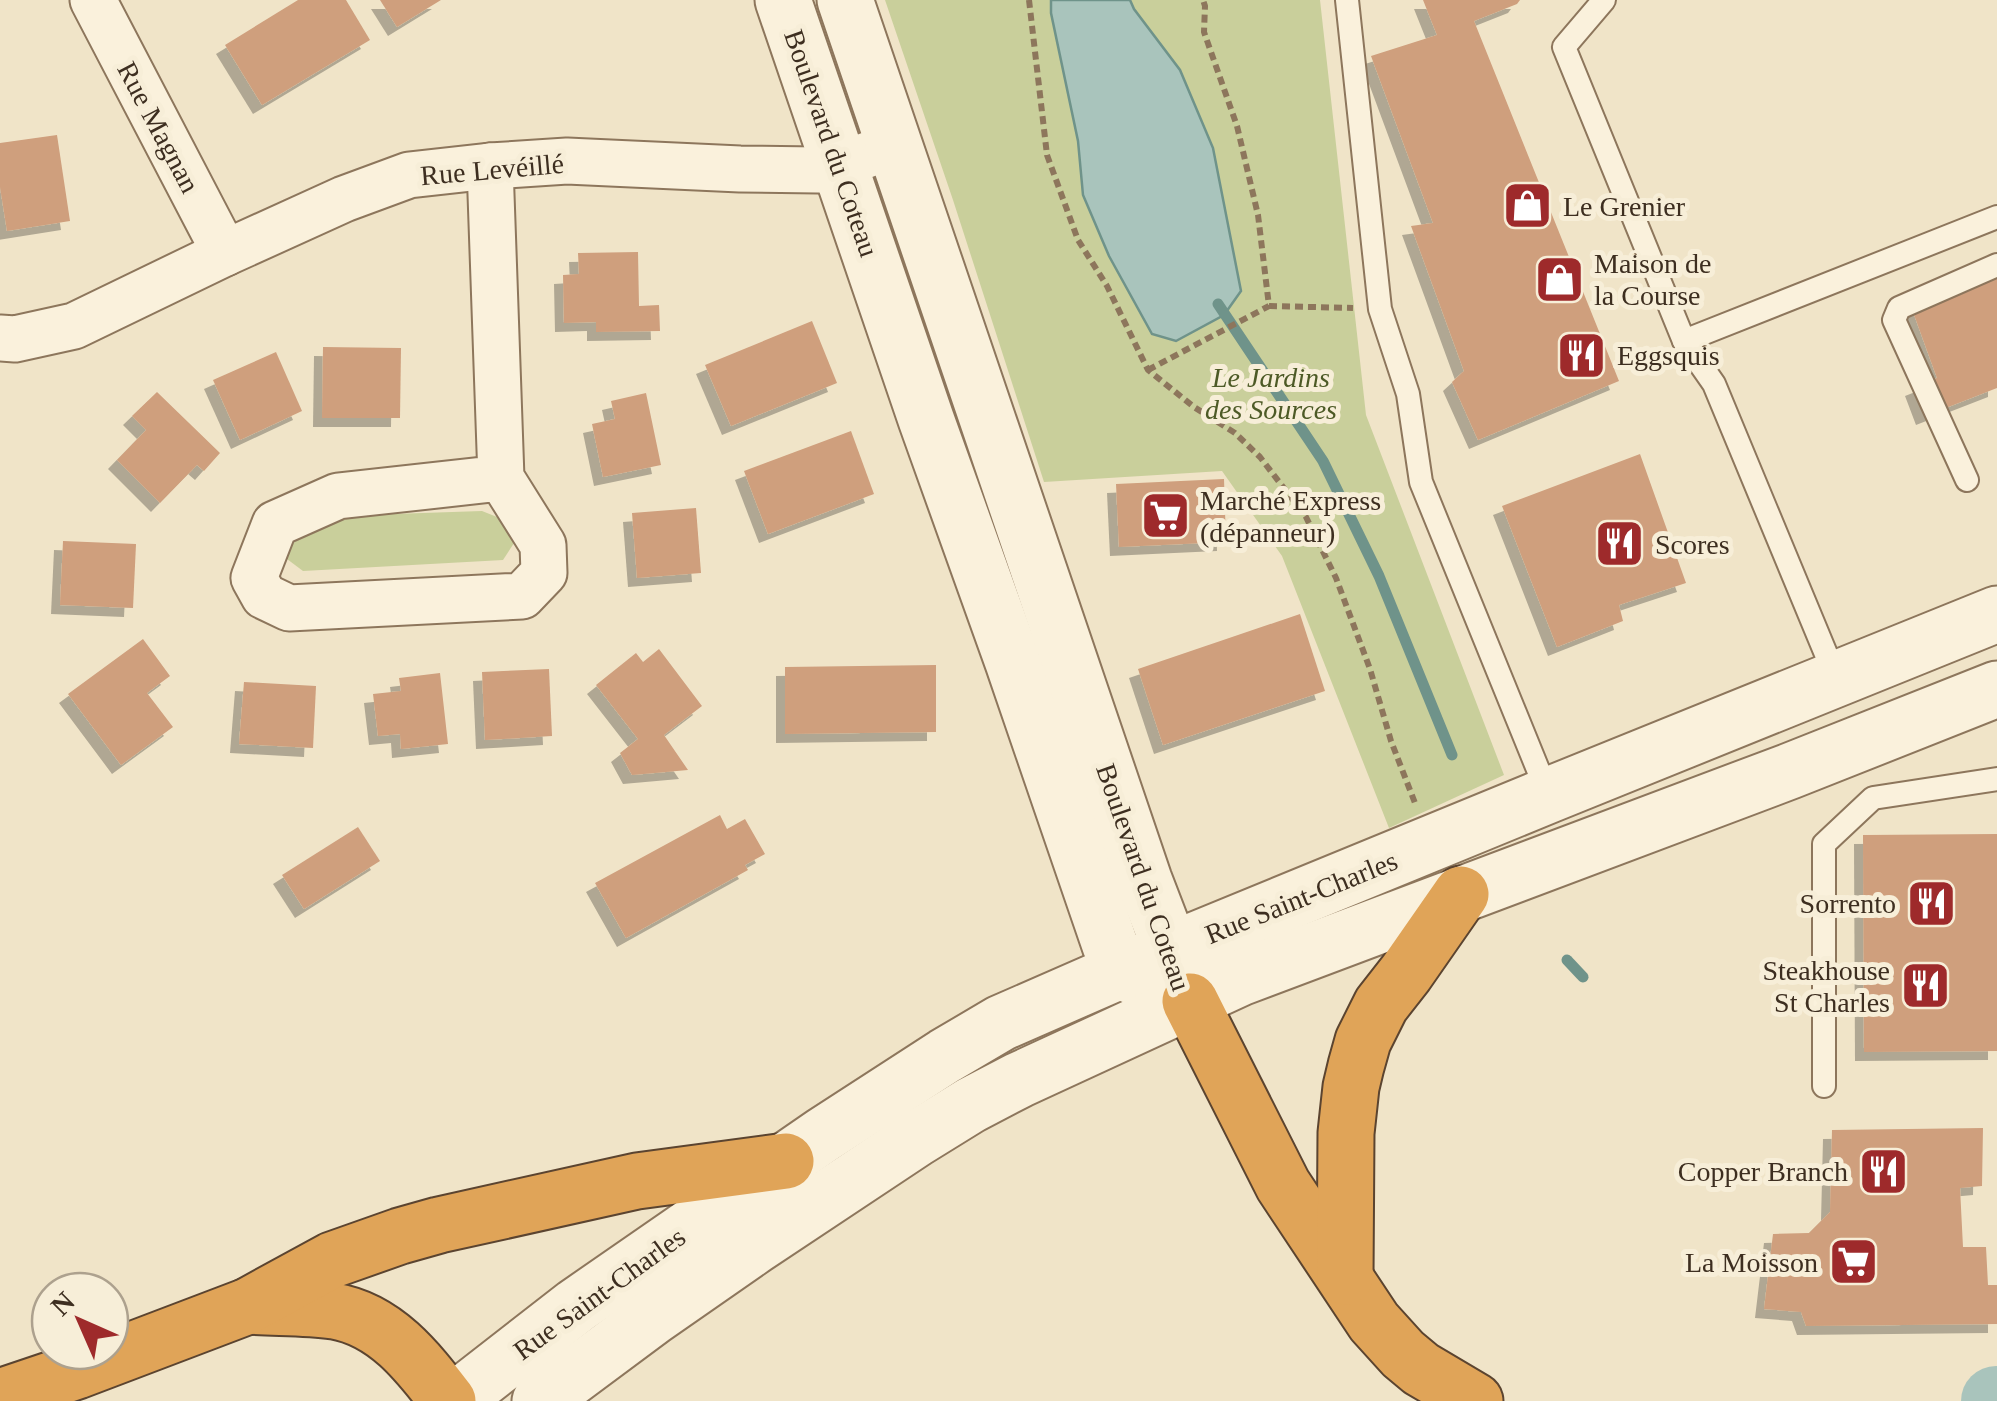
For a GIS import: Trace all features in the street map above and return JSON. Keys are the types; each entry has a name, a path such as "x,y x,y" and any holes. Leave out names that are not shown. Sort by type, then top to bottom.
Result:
{"highway":[{"path":"1345,1277 1346,1133 1356,1066 1381,1005 1461,894"},
{"path":"1190,1001 1283,1185 1374,1322 1403,1354 1474,1401"},
{"path":"0,1398 248,1306 332,1260 439,1225 637,1181 786,1160"},
{"path":"248,1306 334,1311 372,1324 402,1347 451,1401"}],"street":[{"name":"Boulevard du Coteau","path":"783,0 926,419 1038,652 1190,1001"},
{"name":"Boulevard du Coteau","path":"845,0 894,145 1038,652 1120,971 1190,1001"},
{"name":"Rue Magnan","path":"106,5 225,253"},
{"name":"Rue Levéillé","path":"0,338 14,339 74,326 344,199 409,175 567,161 805,170 840,165 894,145"},
{"path":"490,166 501,478 543,545 544,574 522,596 289,608 264,596 254,578 276,524 338,496 501,478"},
{"name":"Rue Saint-Charles","path":"540,1401 755,1246 900,1117 945,1056 1001,1023 1548,794 1997,614"},
{"name":"Rue Saint-Charles","path":"451,1401 576,1306 786,1160 900,1117 1018,1080 1240,978 1790,772 1997,689"}],"lane":[{"path":"1347,0 1380,309 1408,394 1420,482 1548,794"},
{"path":"1604,0 1564,47 1684,341 1714,384 1836,678"},
{"path":"1684,341 1997,217"},
{"path":"1967,480 1894,320 1899,308 1997,265"},
{"path":"1824,1086 1824,844 1873,798 1997,779"}],"path":[{"path":"1030,0 1047,155 1078,240 1148,370 1234,433 1260,457 1306,517 1343,596 1420,818"},
{"path":"1203,0 1204,32 1237,126 1258,215 1269,306"},
{"path":"1148,370 1269,306 1380,309"}],"green space":[{"name":"Le Jardins des Sources","path":"885,0 1051,0 1078,141 1083,195 1109,256 1152,334 1241,290 1213,148 1180,70 1130,0 1320,0 1366,415 1504,775 1389,828 1282,556 1222,471 1044,482"},
{"path":"482,511 507,521 516,540 503,560 303,571 279,553 318,526 363,515"}],"water":[{"path":"1051,0 1130,0 1180,70 1213,148 1241,291 1224,315 1176,341 1152,334 1109,256 1083,195 1078,141"}],"building":[{"path":"298,0 346,0 370,40 262,105 225,45"},
{"path":"380,0 441,0 397,27"},
{"path":"1423,0 1520,0 1474,21 1619,381 1478,440 1452,382 1464,371 1411,226 1433,223 1371,56 1437,35"},
{"path":"57,135 70,221 7,231 0,187 0,143"},
{"path":"638,252 639,306 659,305 660,331 596,332 596,322 564,323 563,275 579,274 578,253"},
{"path":"1997,278 1997,388 1925,416 1914,387 1937,378 1912,309"},
{"path":"812,321 837,383 731,426 705,365"},
{"path":"323,347 401,348 400,418 322,418"},
{"path":"276,352 302,411 240,440 213,380"},
{"path":"157,392 220,453 204,471 197,465 160,503 117,460 146,430 132,416"},
{"path":"646,393 661,465 603,477 592,424 615,419 611,401"},
{"path":"851,431 874,494 768,534 744,471"},
{"path":"1640,454 1686,583 1619,605 1623,621 1557,647 1502,506"},
{"path":"1224,479 1226,542 1119,547 1116,484"},
{"path":"696,508 701,573 637,578 632,513"},
{"path":"63,541 136,544 133,608 60,605"},
{"path":"1300,614 1325,691 1163,745 1138,669"},
{"path":"143,639 170,676 147,693 173,727 121,765 68,694"},
{"path":"659,649 702,706 664,735 688,770 632,775 620,753 638,739 596,685 636,653 643,662"},
{"path":"936,665 936,732 785,734 785,667"},
{"path":"549,669 552,736 485,740 482,672"},
{"path":"440,673 448,744 401,749 400,734 378,736 373,694 401,691 399,678"},
{"path":"244,682 316,686 313,748 239,744"},
{"path":"720,815 727,829 745,819 765,854 745,865 748,870 626,938 595,883"},
{"path":"358,827 380,861 304,909 282,875"},
{"path":"1997,834 1997,1051 1864,1052 1863,835"},
{"path":"1983,1128 1982,1186 1960,1188 1963,1247 1986,1247 1988,1285 1997,1285 1997,1324 1806,1326 1801,1312 1764,1309 1773,1234 1809,1233 1830,1212 1832,1130"}],"waterway":[{"path":"1218,304 1323,461 1379,576 1452,755"},
{"path":"1567,960 1583,977"}],"place":[{"name":"Le Grenier","path":"1528,206"},
{"name":"Maison de la Course","path":"1559,279"},
{"name":"Eggsquis","path":"1582,355"},
{"name":"Marché Express (dépanneur)","path":"1165,516"},
{"name":"Scores","path":"1620,544"},
{"name":"Sorrento","path":"1931,903"},
{"name":"Steakhouse St Charles","path":"1925,986"},
{"name":"Copper Branch","path":"1883,1171"},
{"name":"La Moisson","path":"1853,1262"}]}
